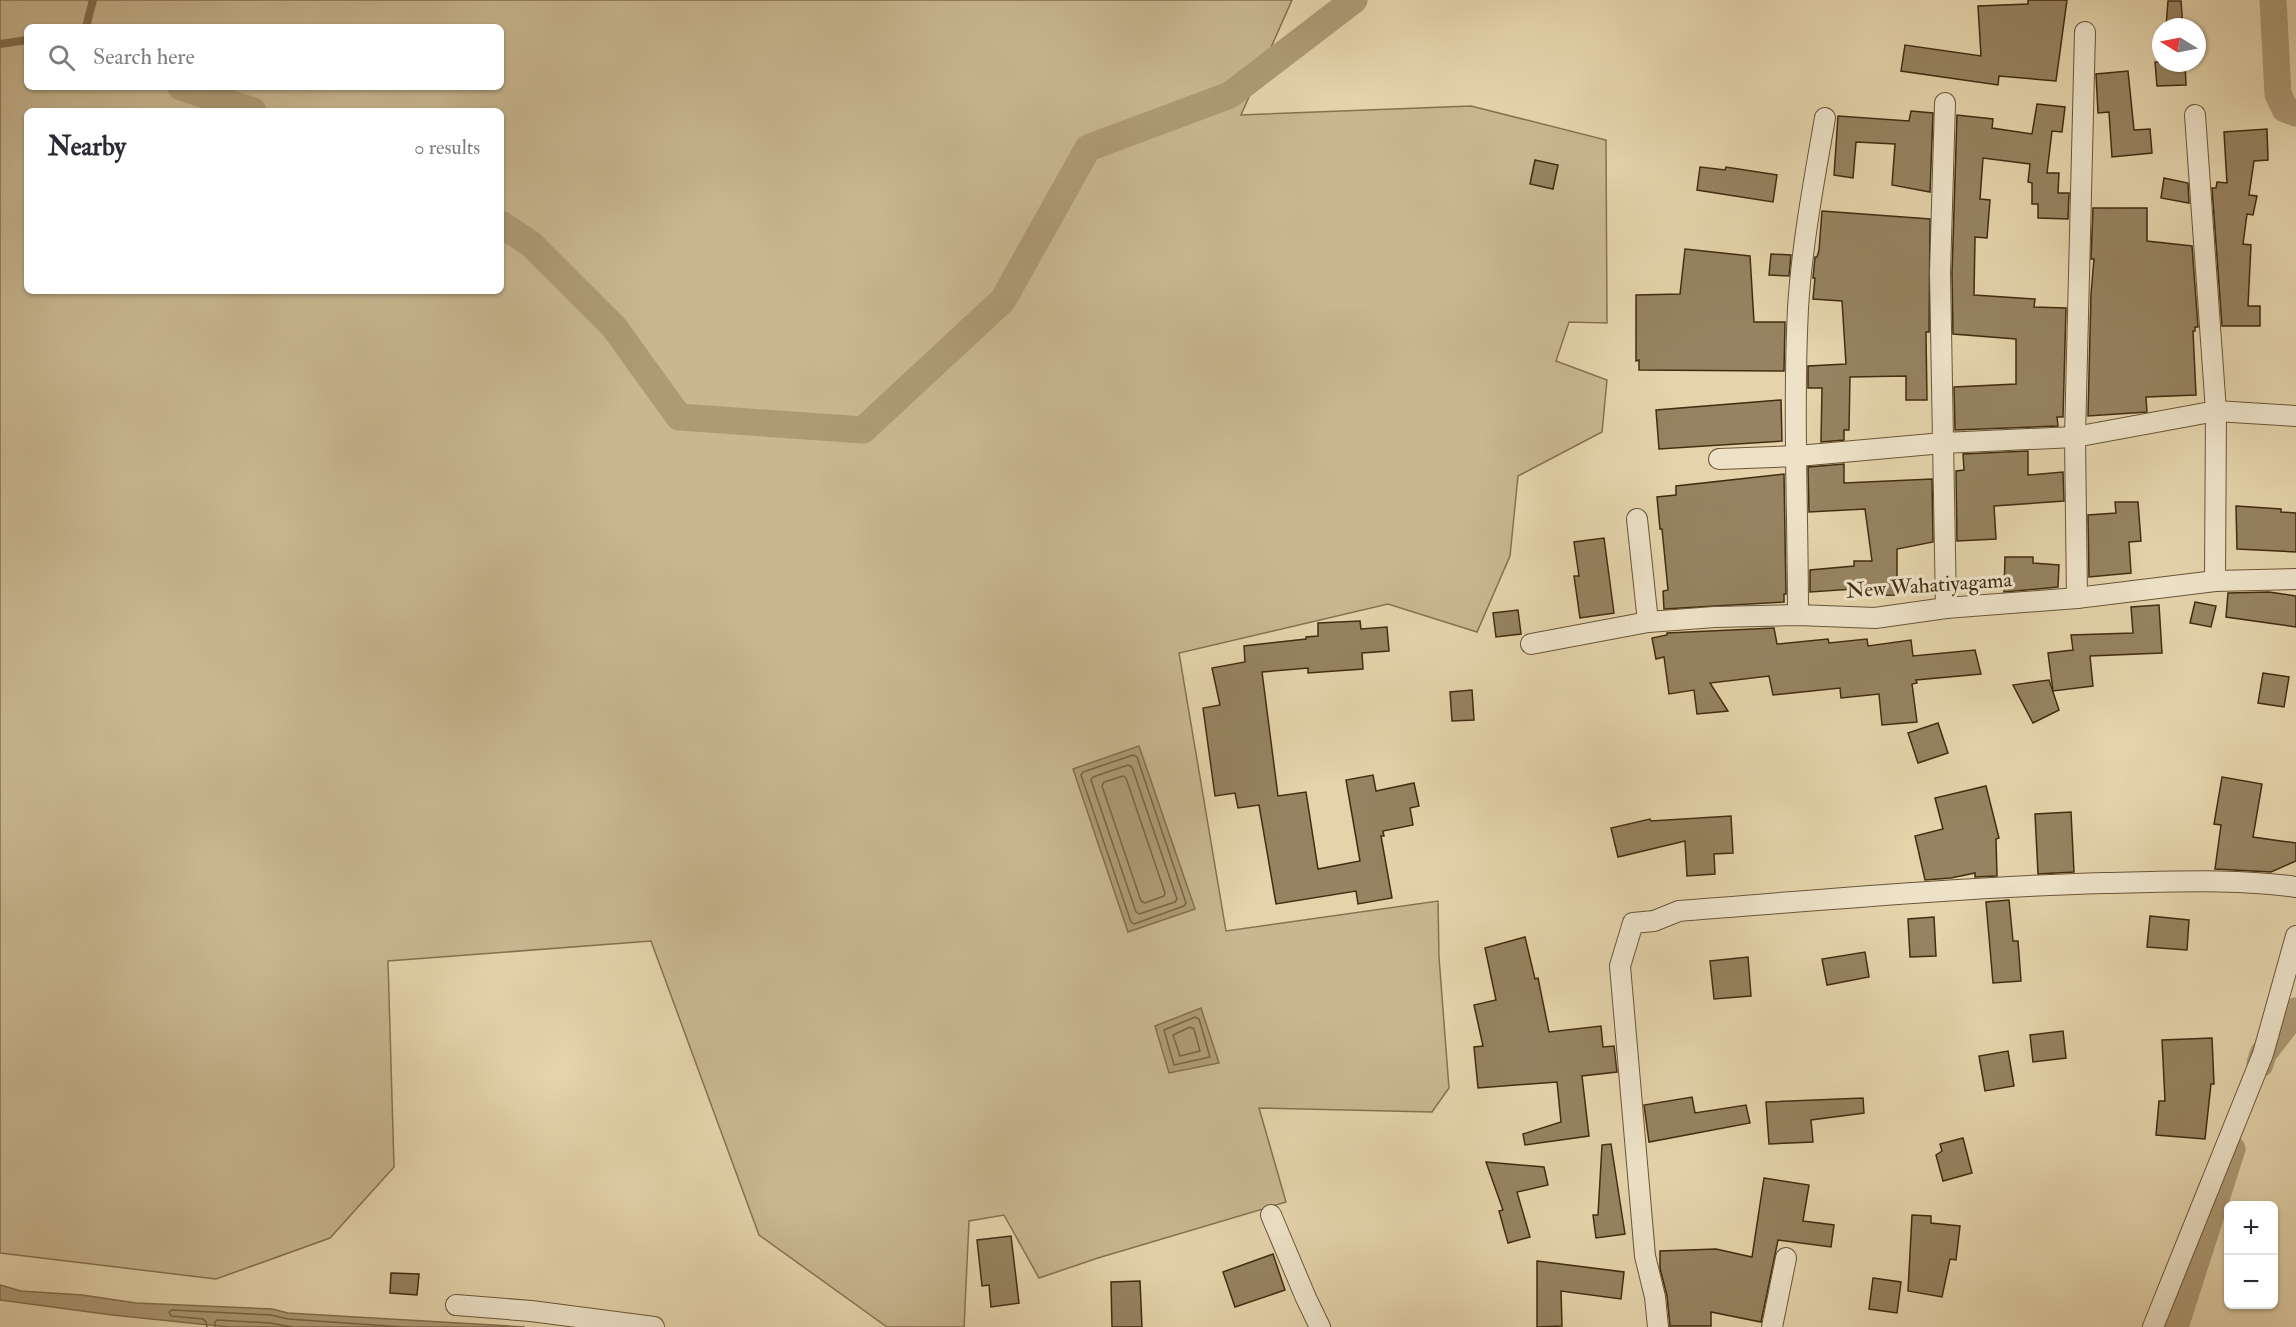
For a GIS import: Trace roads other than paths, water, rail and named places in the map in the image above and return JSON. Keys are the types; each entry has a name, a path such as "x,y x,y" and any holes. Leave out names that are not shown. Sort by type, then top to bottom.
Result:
{"street":[{"path":"2077,598 2075,437 2085,32"},
{"path":"1945,103 1940,273 1946,608"},
{"path":"2195,115 2216,411 2215,581"},
{"path":"1798,615 1796,378 1798,306 1808,212 1826,118"},
{"path":"1719,459 1798,456 1943,443 2075,437 2216,411 2296,416"},
{"path":"1637,519 1648,622"},
{"name":"New Wahatiyagama","path":"1531,644 1648,622 1715,617 1798,615 1875,618 1946,608 2077,598 2215,581 2296,579"},
{"path":"1658,1327 1646,1256 1620,966 1633,923 1654,921 1679,911 1959,889 2173,882 2269,883 2296,887"},
{"path":"2153,1327 2263,1054 2296,936"},
{"path":"1271,1215 1320,1327"},
{"path":"1772,1327 1786,1258"},
{"path":"456,1305 531,1311 654,1327"}],"water":[{"path":"1139,746 1195,909 1128,932 1073,769"},
{"path":"1201,1008 1219,1063 1169,1073 1155,1026"},
{"path":"0,1285 21,1291 82,1295 136,1303 272,1309 288,1313 525,1327 229,1327 0,1300"}],"waterway":[{"path":"87,24 93,0"},
{"path":"504,226 531,244 614,327 679,417 863,430 1003,300 1088,148 1230,95 1354,0"},
{"path":"2273,0 2278,94 2285,109 2296,113"},
{"path":"0,44 24,40"},
{"path":"190,90 244,108"},
{"path":"2260,1064 2263,1054 2296,1011"},
{"path":"2175,1327 2232,1149"}]}
